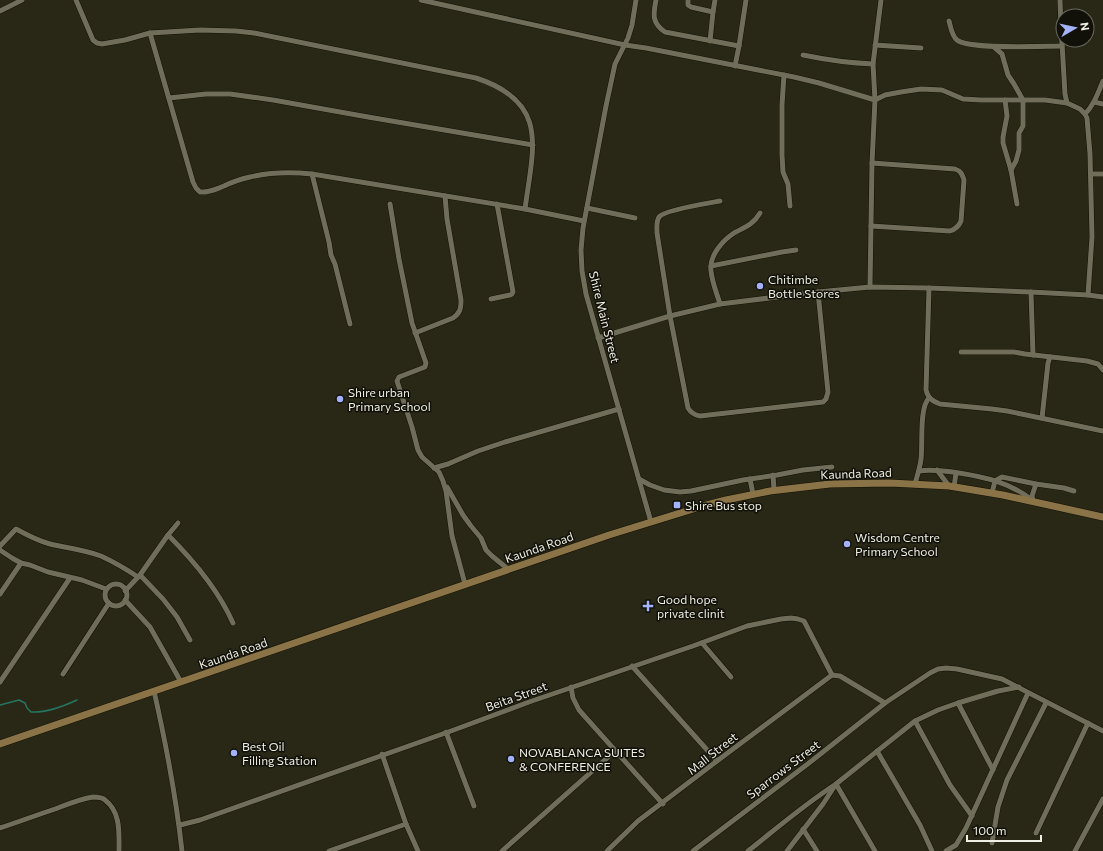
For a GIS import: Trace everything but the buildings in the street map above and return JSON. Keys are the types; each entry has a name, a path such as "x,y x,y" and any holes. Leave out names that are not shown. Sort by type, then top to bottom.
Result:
{"main road":[{"name":"Kaunda Road","path":"0,744 609,535 703,506 754,494 774,490 830,484 915,484 992,493 1103,517"}],"street":[{"path":"0,11 22,0"},
{"path":"76,0 94,40 102,44 125,40 150,33 200,30 236,31 254,33 476,78 490,83 502,89 520,104 526,112 530,124 533,145 525,209"},
{"path":"421,0 625,45 784,75 819,83 875,100 885,95 921,89 942,90 963,99 1045,100 1068,103 1080,109 1085,114 1087,118 1090,142 1092,236 1088,295"},
{"name":"Shire Main Street","path":"636,0 632,25 625,45 615,64 584,221 581,250 582,271 586,294 651,522"},
{"path":"656,0 654,18 656,24 665,32 738,46"},
{"path":"688,0 688,5 691,7 714,12"},
{"path":"710,41 715,0"},
{"path":"735,66 746,0"},
{"path":"870,287 872,163 875,100 873,64 881,0"},
{"path":"949,21 954,37 964,44 994,47 1055,46"},
{"path":"150,33 193,182 200,192 209,192 237,180 252,176 295,172 497,204 584,221"},
{"path":"875,45 921,48"},
{"path":"994,47 1002,54 1006,71 1023,100 1023,126 1019,133 1019,150 1016,161 1011,170"},
{"path":"1062,48 1065,94 1068,103"},
{"path":"803,55 831,61 873,64"},
{"path":"784,75 782,105 782,155 783,172 788,184 790,206"},
{"path":"1085,114 1091,108 1103,81"},
{"path":"169,98 212,93 230,94 273,100 533,145"},
{"path":"1005,100 1007,116 1003,143 1011,170 1017,204"},
{"path":"1094,102 1103,104"},
{"path":"871,226 950,231 955,229 959,226 961,220 964,180 959,170 955,169 872,163"},
{"path":"312,174 331,255 335,264 350,324"},
{"path":"1091,174 1103,174"},
{"path":"415,333 453,318 460,311 461,306 447,219 445,196"},
{"path":"720,201 675,210 663,214 659,217 657,223 657,233 670,316 688,408 694,415 700,416 823,402 826,399 828,392 818,292"},
{"path":"390,204 412,323 426,365 425,367 399,377 397,381 418,450 422,457 439,472 463,515 481,538 486,550 508,569"},
{"path":"491,299 510,295 513,292 497,204"},
{"path":"587,208 635,218"},
{"path":"720,304 711,272 713,258 721,243 732,234 753,223 760,213"},
{"path":"711,266 796,250"},
{"path":"598,338 670,316 720,304 870,287 1031,292 1103,297"},
{"path":"928,288 926,390 929,398 940,404 992,409 1103,431"},
{"path":"1031,292 1033,355"},
{"path":"961,352 1014,352 1094,362 1103,370"},
{"path":"1042,418 1048,363 1050,357"},
{"path":"915,484 922,453 922,427 925,404 929,398"},
{"path":"434,468 505,442 619,409"},
{"path":"639,479 664,490 680,492 803,470 832,467"},
{"path":"919,471 937,470 983,477 1023,493 1033,501"},
{"path":"937,470 951,487"},
{"path":"951,487 956,473"},
{"path":"773,475 774,490"},
{"path":"992,493 995,481 1002,477 1074,491"},
{"path":"750,479 754,494"},
{"path":"444,481 452,536 465,584"},
{"path":"1033,501 1032,496 1036,484"},
{"path":"125,591 139,576 178,523"},
{"path":"0,546 16,529 37,540 49,544 100,556 139,576 163,599 177,617 190,640"},
{"path":"168,535 193,561 217,593 228,610 233,622"},
{"path":"0,550 21,563 48,572 82,580 106,589"},
{"path":"0,594 21,563"},
{"path":"0,682 70,578"},
{"path":"113,584 121,586 125,591 125,600 122,604 114,606 109,603 105,597 106,589 113,584"},
{"path":"125,600 150,627 181,682"},
{"path":"63,674 109,603"},
{"name":"Beita Street","path":"180,825 200,820 382,754 747,626 781,619 798,618 804,622 832,674"},
{"path":"702,643 731,677"},
{"path":"632,666 717,761"},
{"name":"Sparrows Street","path":"693,851 885,703 938,669 957,669 1002,679 1103,731"},
{"path":"832,674 840,676 885,703"},
{"name":"Mall Street","path":"607,851 629,830 832,674"},
{"path":"571,687 573,698 579,710 663,804"},
{"path":"748,851 915,721 938,710 958,703 1019,687"},
{"path":"154,691 180,825 182,851"},
{"path":"946,851 956,844 972,816 1028,692"},
{"path":"958,703 994,770"},
{"path":"992,843 998,807 1007,780 1046,703"},
{"path":"915,721 950,785 972,816"},
{"path":"1036,833 1088,723"},
{"path":"446,732 474,806"},
{"path":"502,851 615,751"},
{"path":"877,751 920,825 932,851"},
{"path":"382,754 406,824 418,851"},
{"path":"786,851 824,804 836,784"},
{"path":"836,784 875,851"},
{"path":"0,828 80,800 95,797 101,798 112,807 117,818 119,826 119,851"},
{"path":"1076,851 1103,799"},
{"path":"329,851 406,824"},
{"path":"803,829 817,851"}],"waterway":[{"path":"0,705 19,700 25,703 31,712 36,712 54,709 77,700"}],"place":[{"name":"Chitimbe Bottle Stores","path":"760,286"},
{"name":"Shire urban Primary School","path":"340,399"},
{"name":"Shire Bus stop","path":"677,505"},
{"name":"Wisdom Centre Primary School","path":"847,544"},
{"name":"Good hope private clinit","path":"648,606"},
{"name":"Best Oil Filling Station","path":"234,753"},
{"name":"NOVABLANCA SUITES & CONFERENCE","path":"511,759"}]}
